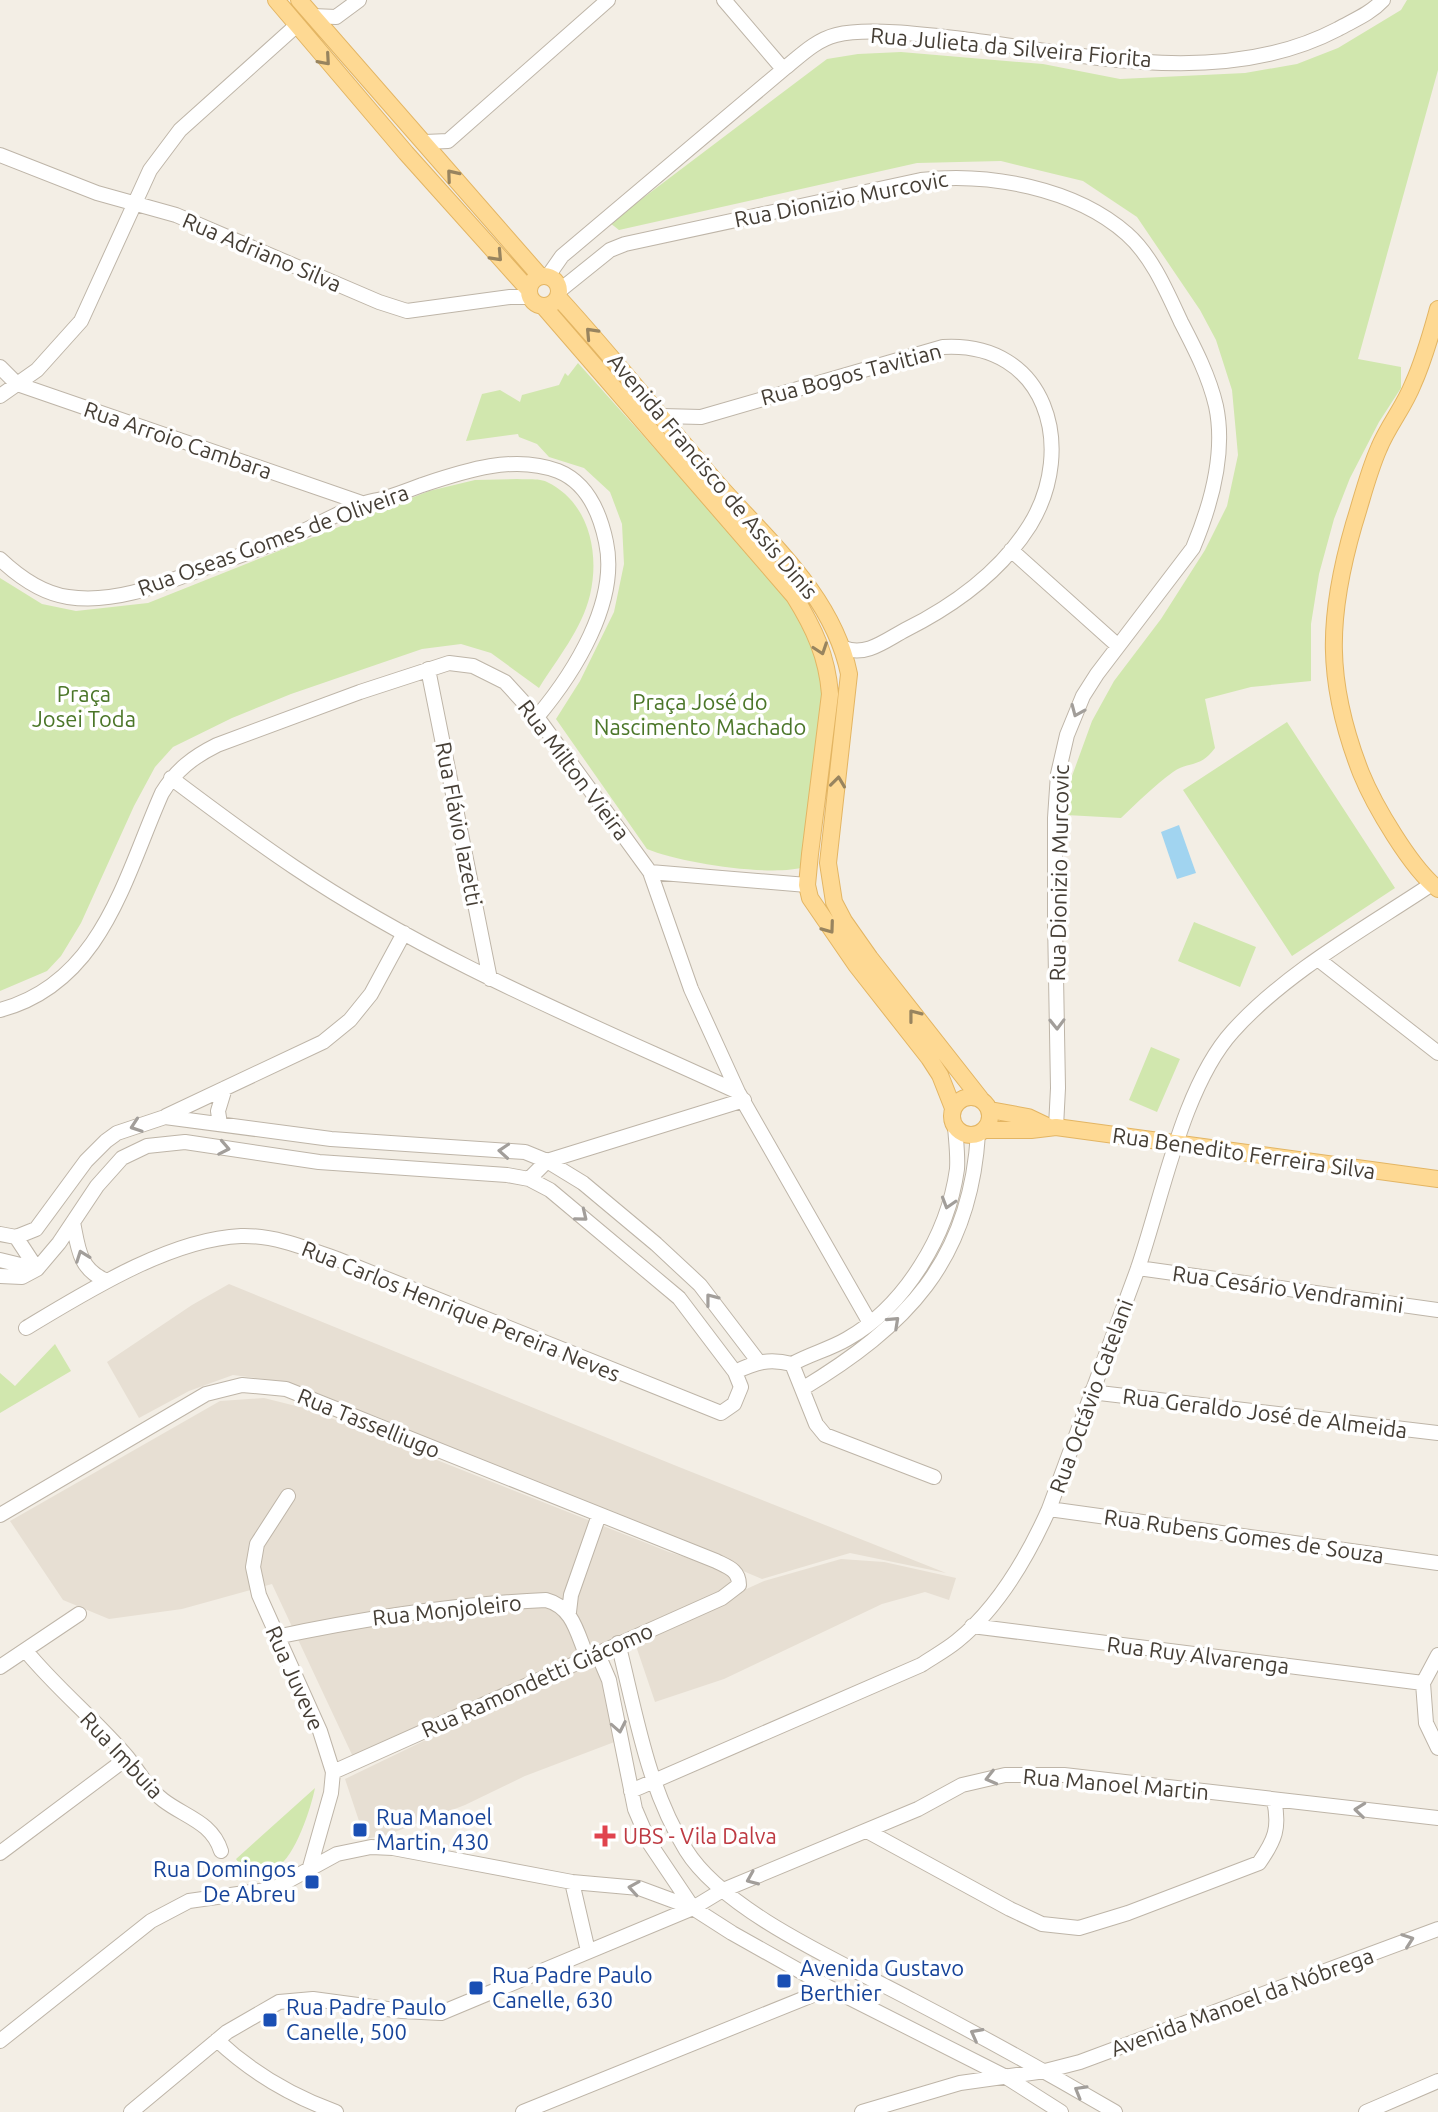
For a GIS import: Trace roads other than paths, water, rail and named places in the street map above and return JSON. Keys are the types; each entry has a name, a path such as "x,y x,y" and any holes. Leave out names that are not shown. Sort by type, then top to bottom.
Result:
{"main road":[{"path":"276,0 535,304 544,307 552,304 559,294 554,279 544,276 299,0"},
{"path":"528,293 532,281 544,276"},
{"name":"Avenida Francisco de Assis Dinis","path":"559,294 717,483 773,543 821,604 844,648 849,674 828,863 834,902 870,958 985,1104"},
{"name":"Avenida Francisco de Assis Dinis","path":"544,307 794,596 821,643 829,672 830,694 807,885"},
{"path":"1435,886 1383,819 1364,781 1346,735 1335,688 1333,650 1334,610 1343,563 1367,482 1379,446 1434,340 1438,309"},
{"path":"807,885 818,913 940,1075 953,1108 955,1126 961,1133 981,1132 991,1117 985,1104 964,1098 953,1108"},
{"name":"Rua Benedito Ferreira Silva","path":"985,1104 1053,1127"},
{"name":"Rua Benedito Ferreira Silva","path":"981,1132 1053,1127 1438,1179"}],"street":[{"path":"425,142 448,141 608,0"},
{"path":"724,0 783,69"},
{"name":"Rua Julieta da Silveira Fiorita","path":"544,276 596,226 783,69 826,38 861,32 936,36 1093,59 1222,62 1278,54 1316,41 1372,12 1383,0"},
{"path":"313,16 336,17 353,5"},
{"path":"0,396 37,370 81,321 150,170 194,117 297,25"},
{"name":"Rua Adriano Silva","path":"0,155 97,193 176,215 379,302 407,311 528,293"},
{"name":"Rua Dionizio Murcovic","path":"559,294 610,250 651,238 921,180 963,176 1012,183 1049,193 1107,219 1143,252 1165,289 1194,347 1217,408 1219,438 1214,479 1193,548 1117,645 1083,696 1067,735 1058,774 1055,832 1058,1088 1053,1127"},
{"path":"596,226 610,250"},
{"path":"573,246 589,268"},
{"name":"Rua Bogos Tavitian","path":"662,416 701,417 930,349 958,346 977,349 1009,361 1031,380 1041,396 1050,435 1049,483 1031,523 1011,550 959,598 863,652 844,648"},
{"name":"Rua Arroio Cambara","path":"0,367 17,384 362,503"},
{"name":"Rua Oseas Gomes de Oliveira","path":"0,559 26,581 47,591 67,597 113,596 145,590 295,535 362,503 479,468 520,464 559,471 589,495 598,511 609,552 603,607 579,655 537,717"},
{"path":"1011,550 1117,645"},
{"name":"Rua Milton Vieira","path":"0,1010 55,982 82,957 106,925 152,815 171,778 192,758 217,745 428,669 449,663 473,666 505,682 537,717 650,872 691,989 741,1096 870,1323"},
{"name":"Rua Flávio Iazetti","path":"428,669 490,979"},
{"path":"171,778 295,868 404,933 490,979 741,1096"},
{"path":"650,872 807,885"},
{"name":"Rua Octávio Catelani","path":"631,1791 921,1665 958,1640 996,1600 1037,1536 1049,1509 1138,1268 1191,1104 1211,1063 1230,1033 1265,999 1319,960 1435,886"},
{"path":"0,1234 16,1237 36,1229 86,1161 117,1133 165,1117 323,1042 350,1020 371,994 404,933"},
{"path":"1319,960 1438,1053"},
{"path":"220,1124 218,1111 225,1088"},
{"path":"529,1179 547,1161 741,1096"},
{"path":"165,1117 356,1141 525,1152 547,1161 583,1183 700,1285 758,1361"},
{"path":"0,1276 22,1277 37,1269 97,1186 122,1158 147,1146 185,1142 319,1162 507,1175 529,1179 550,1190 679,1298 735,1372 758,1361 792,1364 849,1339 870,1323 915,1274 938,1234 950,1201 956,1169 955,1126"},
{"path":"802,1389 833,1370 894,1323 938,1273 956,1237 968,1198 981,1132"},
{"path":"73,1222 84,1265 90,1273 105,1280"},
{"name":"Rua Carlos Henrique Pereira Neves","path":"26,1328 105,1280 195,1242 244,1236 272,1239 337,1259 721,1413 738,1398 741,1387 735,1372"},
{"path":"16,1237 37,1269"},
{"path":"0,1260 37,1269"},
{"name":"Rua Cesário Vendramini","path":"1138,1268 1438,1310"},
{"path":"824,1350 833,1370"},
{"path":"792,1364 816,1424 825,1435 934,1477"},
{"name":"Rua Tasselliugo","path":"0,1515 206,1394 242,1385 286,1389 716,1561 733,1570 739,1577 739,1585"},
{"name":"Rua Geraldo José de Almeida","path":"1091,1392 1438,1433"},
{"name":"Rua Juveve","path":"288,1496 257,1544 253,1567 259,1595 320,1731 333,1772 331,1793 310,1867"},
{"name":"Rua Rubens Gomes de Souza","path":"1049,1509 1438,1563"},
{"path":"599,1515 571,1595 569,1612 609,1680 635,1809 650,1844 693,1908"},
{"name":"Rua Ramondetti Giácomo","path":"333,1772 722,1598 739,1585"},
{"name":"Rua Monjoleiro","path":"276,1637 366,1618 508,1602 546,1600 558,1603 569,1612"},
{"path":"3,1663 79,1614"},
{"name":"Rua Ruy Alvarenga","path":"972,1626 1423,1683"},
{"path":"618,1643 643,1750 668,1819 687,1853 721,1891 786,1932 1115,2112"},
{"name":"Rua Imbuia","path":"26,1651 127,1758 150,1790 169,1805 203,1823 217,1838 221,1851"},
{"path":"1438,1655 1423,1683 1426,1723 1438,1748"},
{"path":"0,1853 127,1758"},
{"name":"Rua Manoel Martin","path":"131,2112 217,2040 279,2002 313,1999 441,2013 693,1908 721,1891 918,1809 962,1785 1005,1775 1064,1775 1438,1818"},
{"path":"867,1831 1042,1924 1079,1928 1128,1913 1259,1863 1272,1845 1279,1821 1274,1800"},
{"path":"0,2041 151,1921 170,1910 189,1901 273,1889 337,1854 371,1847 393,1848 572,1882 639,1888 693,1908 830,1988 1006,2077 1061,2112"},
{"path":"572,1882 588,1951"},
{"name":"Avenida Manoel da Nóbrega","path":"862,2112 960,2083 1045,2071 1080,2062 1438,1929"},
{"path":"523,2112 830,1988"},
{"path":"217,2040 235,2057 291,2094 336,2112"},
{"path":"960,2083 968,2059"},
{"path":"1366,2112 1438,2081"}],"water":[{"path":"1179,825 1196,873 1177,879 1161,832"}],"place":[{"name":"Rua Manoel Martin, 430","path":"360,1830"},
{"name":"UBS - Vila Dalva","path":"605,1836"},
{"name":"Rua Domingos De Abreu","path":"312,1882"},
{"name":"Avenida Gustavo Berthier","path":"784,1981"},
{"name":"Rua Padre Paulo Canelle, 630","path":"476,1988"},
{"name":"Rua Padre Paulo Canelle, 500","path":"270,2020"}],"park label":[{"name":"Praça Josei Toda","path":"84,706"},
{"name":"Praça José do Nascimento Machado","path":"700,714"}]}
